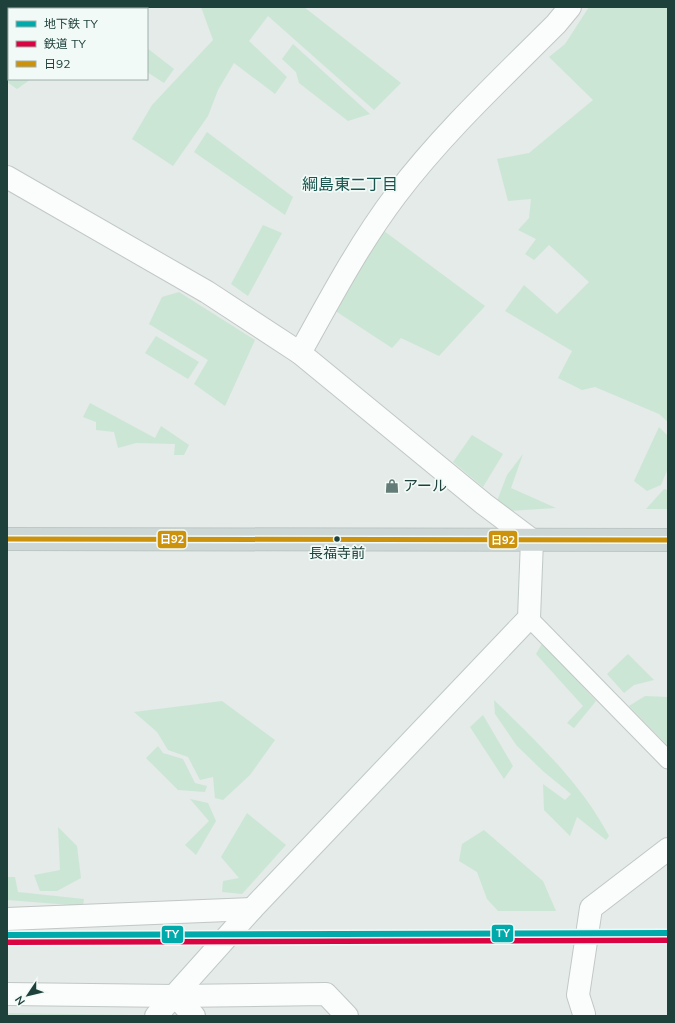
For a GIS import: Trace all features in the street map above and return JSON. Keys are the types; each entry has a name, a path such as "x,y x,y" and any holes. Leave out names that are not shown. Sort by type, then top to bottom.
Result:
{"main road":[{"path":"7,539 668,540"}],"street":[{"path":"300,353 352,260 396,195 435,148 556,24 570,7"},
{"path":"7,177 207,292 300,353 484,504 532,540 529,618 252,909 156,1016"},
{"path":"584,1014 578,995 590,908 668,849"},
{"path":"7,919 252,909"},
{"path":"7,994 175,996 326,994 347,1016"},
{"path":"175,996 194,1016"}],"lane":[{"path":"529,618 668,760"}],"green space":[{"path":"58,7 118,7 117,8 57,8"},
{"path":"201,7 304,7 401,83 374,110 268,16 249,41 287,77 275,94 234,63 218,90 208,116 173,166 132,139 152,105 213,40"},
{"path":"589,7 668,7 668,422 659,414 595,387 582,390 558,378 572,351 505,311 524,285 557,314 589,282 549,245 534,260 525,254 536,239 518,230 529,218 531,199 508,201 497,159 529,153 593,100 549,57 565,44"},
{"path":"7,9 8,80 30,80 17,89 7,82"},
{"path":"293,44 370,114 348,121 299,83 296,72 282,59"},
{"path":"148,49 174,69 164,83 148,73"},
{"path":"207,132 293,197 285,215 194,152"},
{"path":"263,225 282,233 248,296 231,284"},
{"path":"384,231 485,306 439,356 401,338 392,348 334,310"},
{"path":"179,292 255,340 225,406 194,384 208,360 149,324 162,297"},
{"path":"156,336 199,362 188,379 145,353"},
{"path":"90,403 155,438 161,426 189,445 184,455 174,455 175,444 136,443 118,448 114,432 96,430 96,422 83,417"},
{"path":"659,427 668,436 668,468 661,485 647,491 634,481"},
{"path":"472,435 503,454 483,487 453,462"},
{"path":"523,454 511,488 556,508 506,511 497,501 507,475"},
{"path":"664,489 668,490 668,509 646,509"},
{"path":"543,642 596,701 574,728 567,723 583,706 536,654"},
{"path":"628,654 654,680 634,685 624,693 607,674"},
{"path":"645,696 668,697 668,746 629,706"},
{"path":"494,700 542,748 572,781 598,817 609,836 606,840 577,817 570,836 544,810 543,784 565,800 571,794 544,772 517,746 495,714"},
{"path":"222,701 275,740 250,775 223,800 215,798 213,777 200,780 188,757 168,750 157,732 134,712"},
{"path":"483,715 513,766 504,779 470,727"},
{"path":"158,746 163,753 183,759 195,783 207,786 205,792 178,790 146,758"},
{"path":"190,799 208,803 216,821 196,855 185,845 209,821"},
{"path":"247,813 286,845 242,894 222,892 223,881 239,878 221,857"},
{"path":"58,827 77,846 81,878 57,891 40,891 34,875 60,870"},
{"path":"484,830 543,881 556,911 498,911 487,899 477,872 459,861 462,844"},
{"path":"7,877 15,877 18,892 84,899 83,906 7,900"},
{"path":"7,1013 130,1015 7,1016"}],"metro line":[{"name":"TY","path":"7,935 668,933"}],"rail line":[{"name":"TY","path":"7,942 668,940"}],"transit line":[{"name":"日92","path":"7,539 668,540"}],"place":[{"name":"アール","path":"392,486"},
{"name":"長福寺前","path":"337,539"}],"district":[{"name":"綱島東二丁目","path":"350,184"}]}
